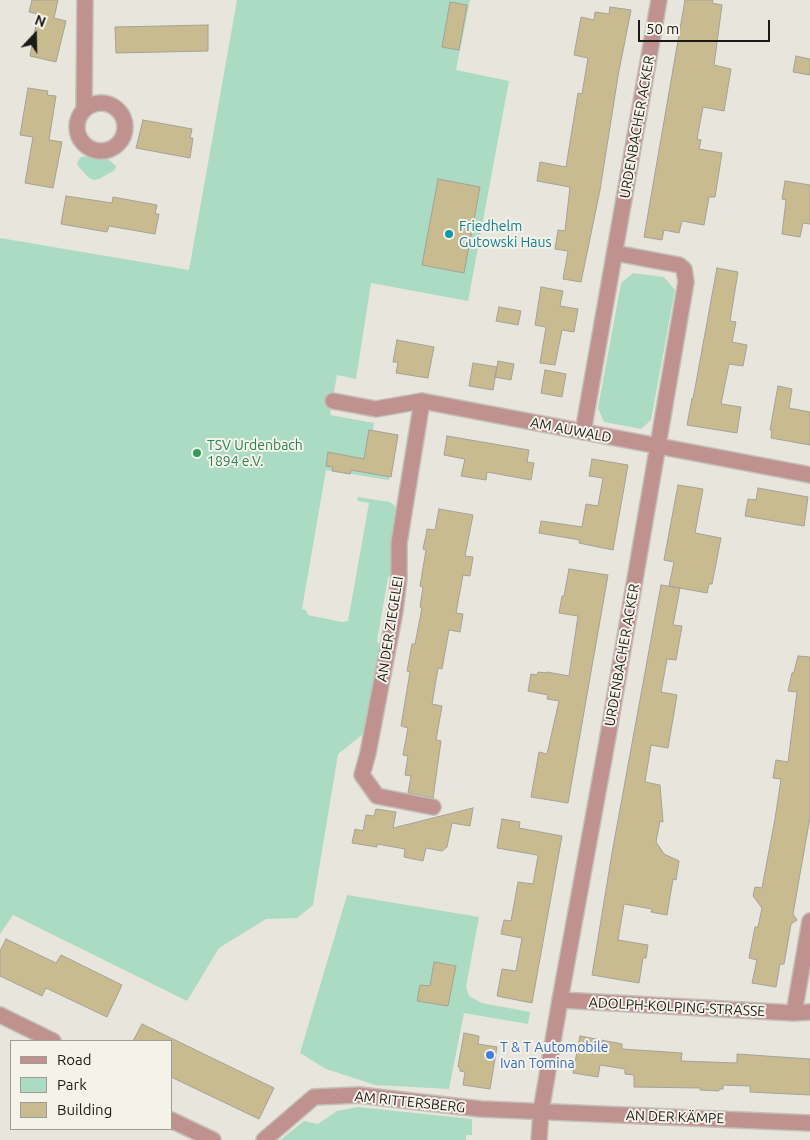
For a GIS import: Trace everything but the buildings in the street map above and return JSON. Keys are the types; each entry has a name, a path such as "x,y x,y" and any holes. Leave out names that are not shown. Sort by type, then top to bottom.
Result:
{"street":[{"path":"84,110 85,0"},
{"name":"URDENBACHER ACKER","path":"583,432 659,0"},
{"name":"URDENBACHER ACKER","path":"539,1140 541,1111 560,1000 609,732 686,282 684,270 679,265 615,253"},
{"name":"AM AUWALD","path":"333,401 376,409 422,401 810,476"},
{"name":"AN DER ZIEGELEI","path":"422,401 399,543 399,578 395,611 368,754 362,775 377,796 433,807"},
{"path":"794,1013 810,921"},
{"name":"ADOLPH-KOLPING-STRASSE","path":"560,1000 794,1013 810,1012"},
{"path":"0,1015 51,1040"},
{"name":"AM RITTERSBERG","path":"264,1140 314,1097 359,1095 481,1109 541,1111"},
{"name":"AN DER KÄMPE","path":"541,1111 810,1122"},
{"path":"172,1120 213,1140"}],"green space":[{"path":"237,0 470,0 456,70 509,81 468,301 371,283 356,379 337,375 330,415 374,423 373,430 398,435 389,480 326,470 302,609 306,610 308,615 342,622 348,621 369,503 358,501 357,497 390,502 395,506 396,512 393,573 388,578 377,641 381,646 367,724 362,735 338,754 313,905 297,918 266,919 219,948 187,1001 13,915 0,934 0,238 189,270"},
{"path":"87,156 96,159 102,157 108,159 116,166 115,170 99,179 89,178 77,165 81,157"},
{"path":"633,273 664,277 675,290 651,420 641,429 604,422 598,408 621,283"},
{"path":"347,895 479,917 466,987 469,996 482,1003 530,1012 528,1024 464,1013 449,1089 375,1085 326,1069 300,1053"},
{"path":"358,1107 472,1119 472,1135 466,1135 466,1140 280,1140 304,1121 318,1124 337,1111"}],"place":[{"name":"Friedhelm Gutowski Haus","path":"449,234"},
{"name":"TSV Urdenbach 1894 e.V.","path":"197,453"},
{"name":"T & T Automobile Ivan Tomina","path":"490,1055"}]}
